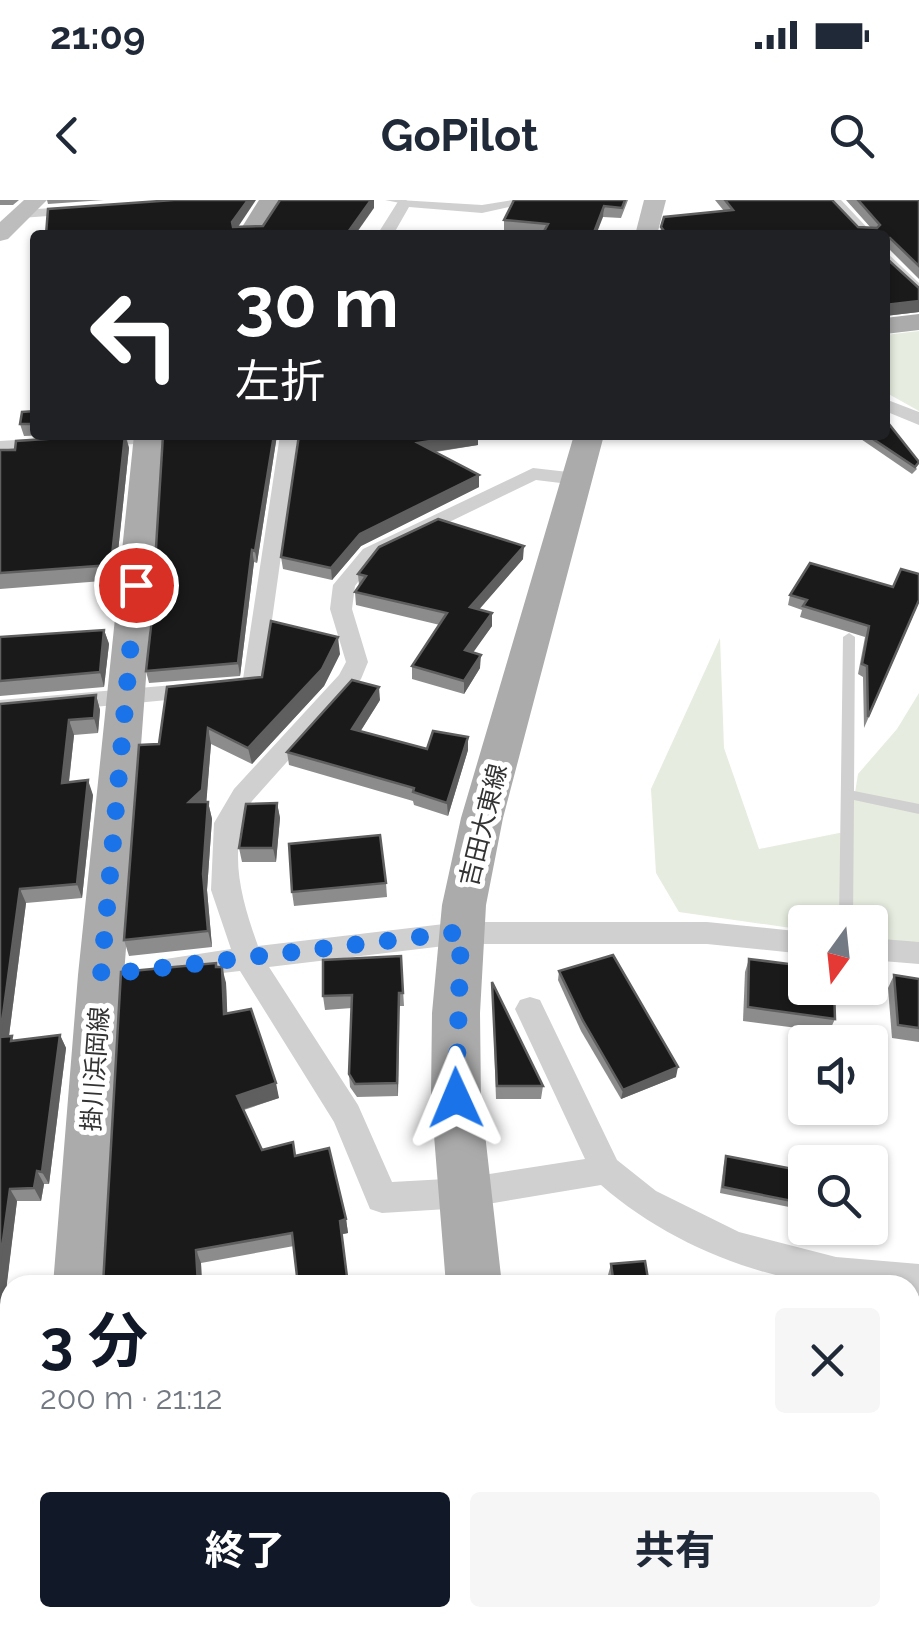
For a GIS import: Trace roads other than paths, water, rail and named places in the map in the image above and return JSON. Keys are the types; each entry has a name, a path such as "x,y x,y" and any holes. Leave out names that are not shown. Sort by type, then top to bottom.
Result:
{"main road":[{"path":"253,230 276,201"},
{"path":"890,325 919,322"},
{"name":"掛川浜岡線","path":"82,1275 101,975 149,440"},
{"name":"吉田大東線","path":"473,1275 456,1081 461,932 482,818 588,440"}],"street":[{"path":"387,230 397,201 482,210 506,200"},
{"path":"647,230 654,200"},
{"path":"833,200 861,230"},
{"path":"14,217 99,208"},
{"path":"891,262 919,267"},
{"path":"891,262 919,293"},
{"path":"890,406 919,419"},
{"path":"0,447 95,440"},
{"path":"0,708 254,686 288,440"},
{"path":"577,478 533,474 370,553 344,585 341,608 357,662 349,679 243,795 226,823 226,890 248,959 347,1114 382,1198 464,1193 606,1170"},
{"path":"101,975 461,932 706,933 788,941"},
{"path":"888,950 919,953"},
{"path":"530,1009 606,1170 644,1202 734,1247 838,1275"}],"lane":[{"path":"846,905 849,636"},
{"path":"847,794 919,809"}]}
